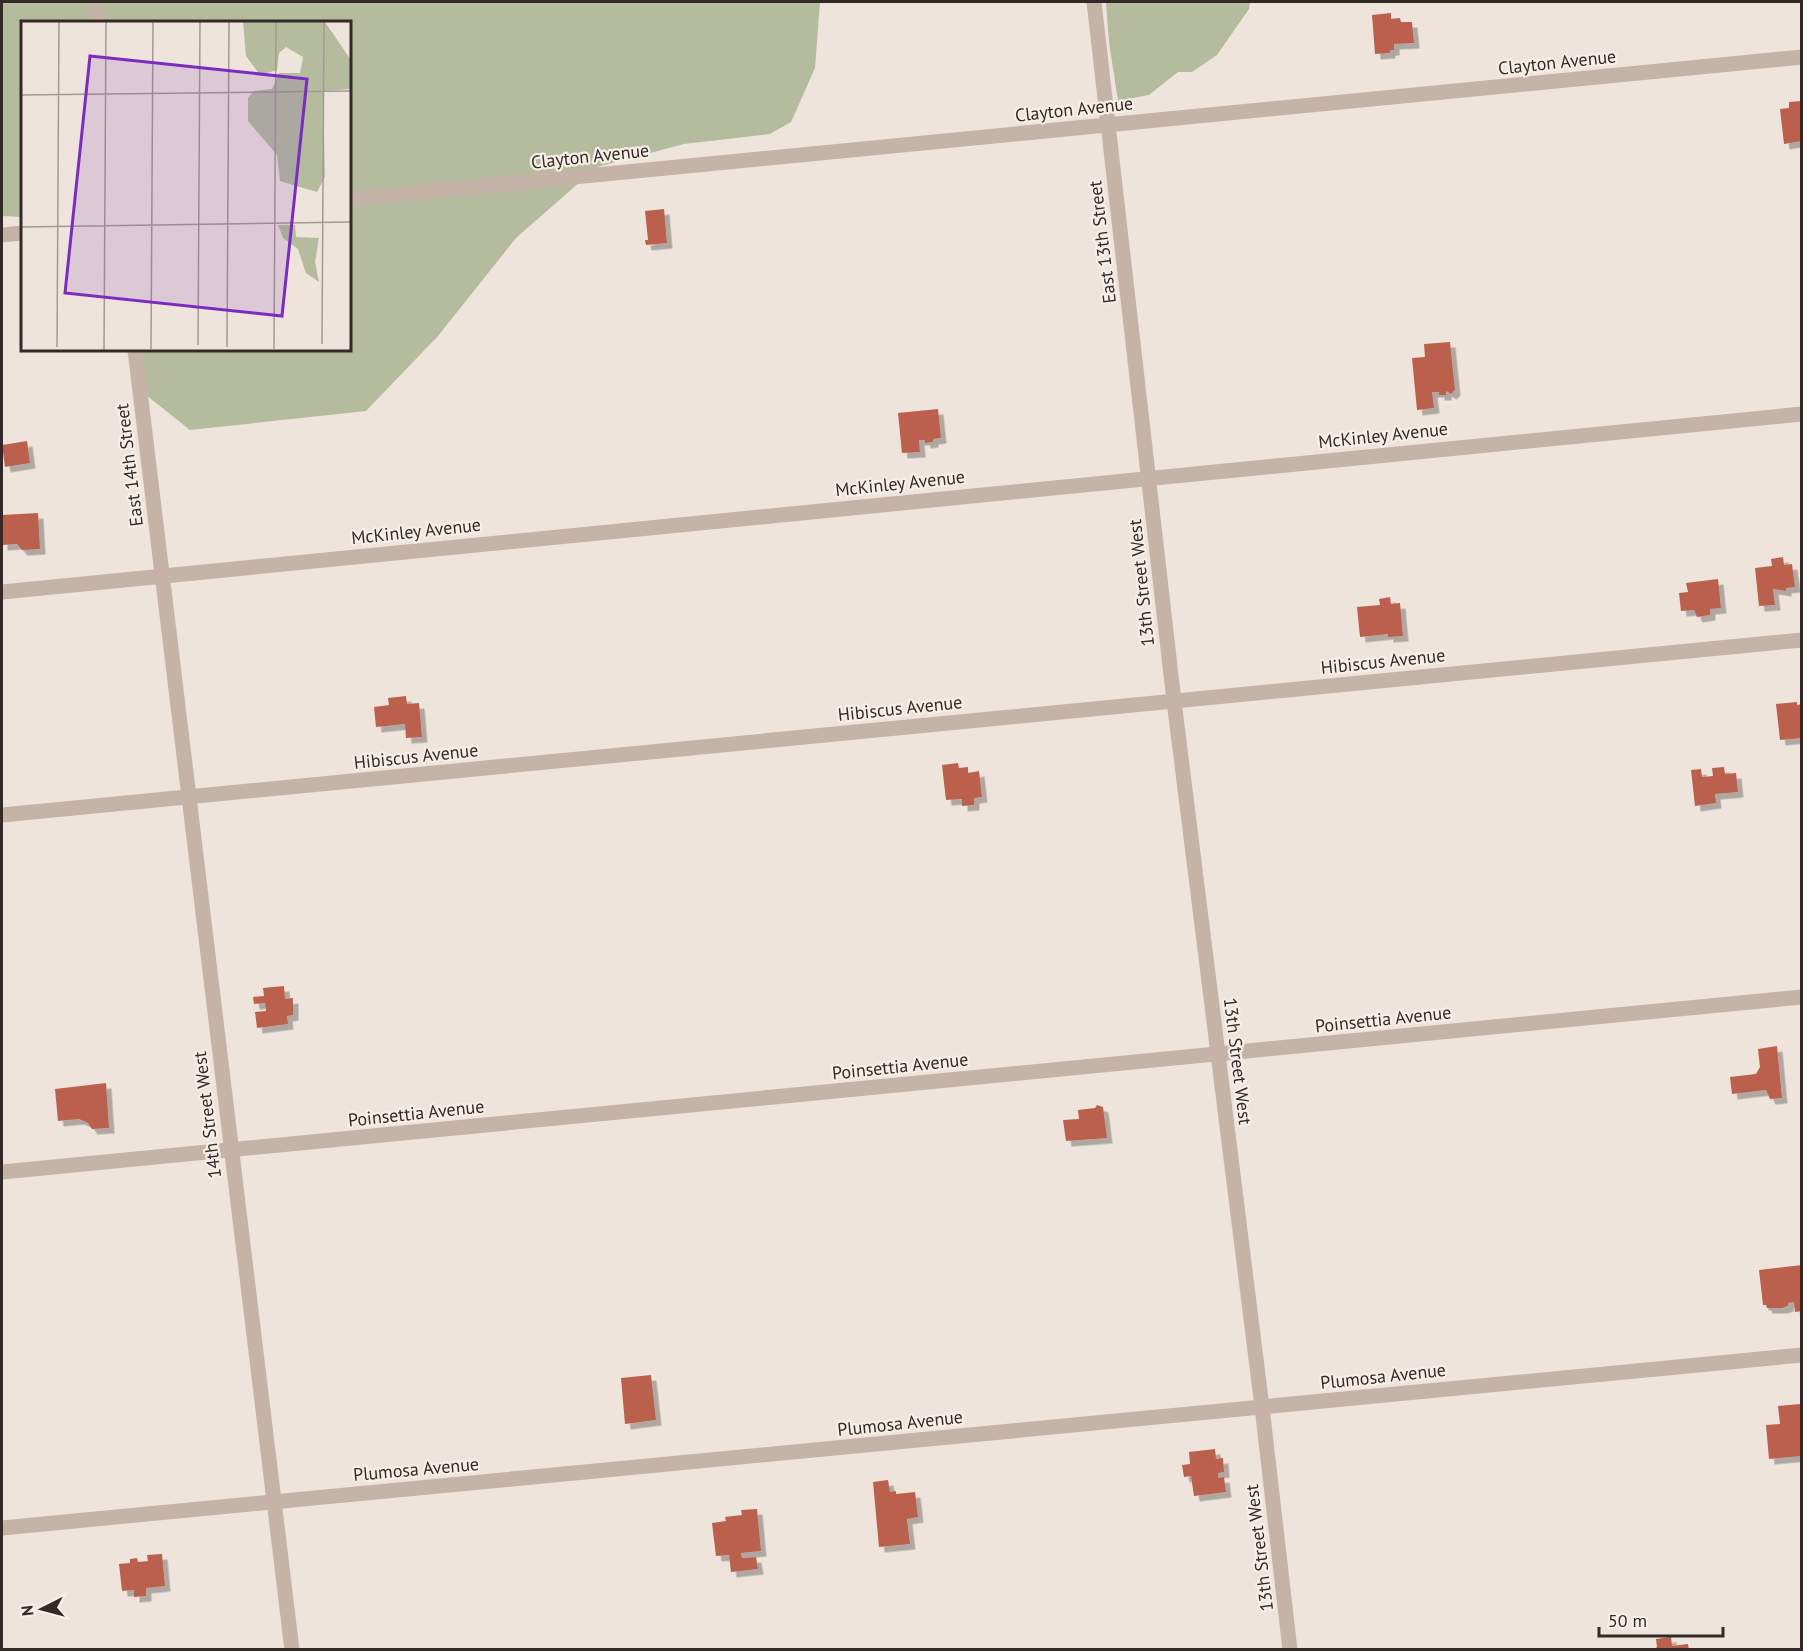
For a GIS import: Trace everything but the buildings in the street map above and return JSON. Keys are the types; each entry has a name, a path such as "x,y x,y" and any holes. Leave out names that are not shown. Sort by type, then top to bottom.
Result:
{"street":[{"path":"95,2 98,21"},
{"name":"East 13th Street","path":"1094,2 1149,478"},
{"name":"Clayton Avenue","path":"351,199 1802,57"},
{"path":"2,235 21,233"},
{"name":"East 14th Street","path":"135,351 162,576"},
{"name":"McKinley Avenue","path":"2,592 1802,414"},
{"name":"13th Street West","path":"1149,478 1174,701 1290,1650"},
{"name":"14th Street West","path":"162,576 292,1650"},
{"name":"Hibiscus Avenue","path":"2,815 1802,640"},
{"name":"Poinsettia Avenue","path":"2,1172 1802,997"},
{"name":"Plumosa Avenue","path":"2,1528 1802,1355"}],"green space":[{"path":"2,2 820,2 815,68 791,122 770,134 684,144 597,167 516,238 438,336 366,411 190,430 136,387 127,351 351,351 351,21 21,21 21,217 2,216"},
{"path":"1106,2 1250,2 1249,9 1217,55 1192,72 1178,72 1149,95 1118,101 1109,42"}]}
